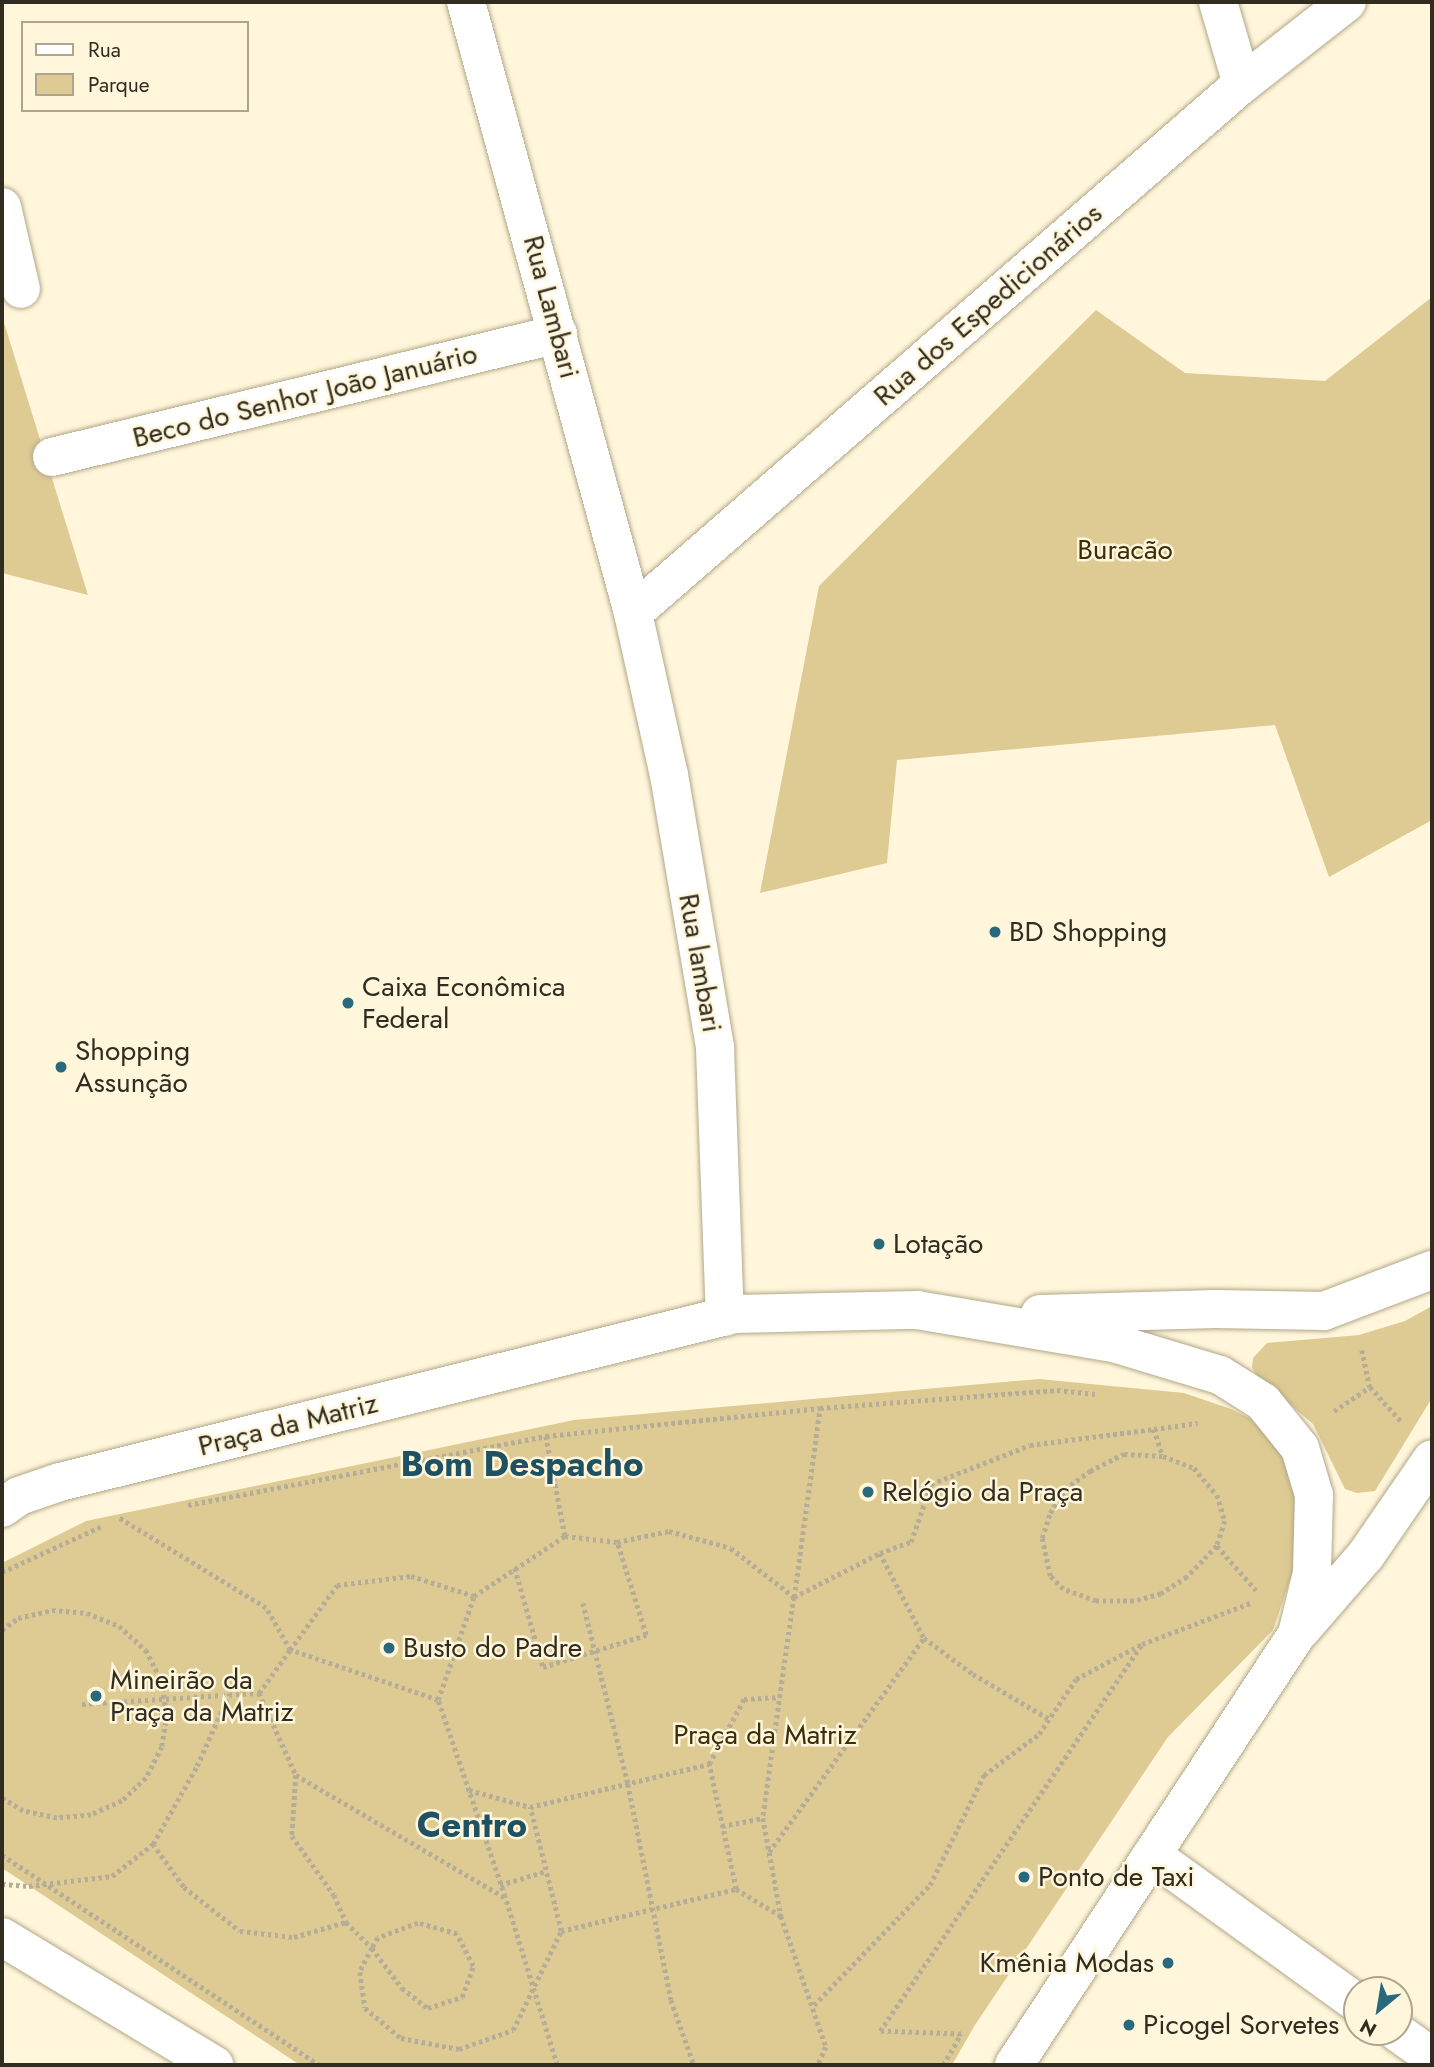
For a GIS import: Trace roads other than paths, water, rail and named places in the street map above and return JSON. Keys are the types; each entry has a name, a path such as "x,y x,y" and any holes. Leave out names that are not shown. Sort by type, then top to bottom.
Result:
{"street":[{"name":"Rua Lambari","path":"466,2 634,613"},
{"path":"1218,2 1242,84"},
{"name":"Rua dos Espedicionários","path":"634,613 1242,84 1347,2"},
{"path":"2,207 21,289"},
{"name":"Beco do Senhor João Januário","path":"52,457 558,334"},
{"name":"Rua lambari","path":"634,613 670,775 715,1048 725,1317"},
{"path":"960,1317 1215,1309 1324,1311 1432,1270"},
{"name":"Praça da Matriz","path":"8,1501 60,1482 725,1317 761,1311 891,1310 960,1317 1117,1344 1220,1375 1263,1402 1300,1448 1314,1495 1312,1573 1297,1634 1014,2065"},
{"path":"1297,1634 1366,1555 1432,1459"},
{"path":"1152,1855 1343,1993"},
{"path":"2,1937 214,2065"},
{"path":"1413,2043 1432,2057"}],"place":[{"name":"BD Shopping","path":"995,932"},
{"name":"Caixa Econômica Federal","path":"348,1003"},
{"name":"Shopping Assunção","path":"61,1067"},
{"name":"Lotação","path":"879,1244"},
{"name":"Relógio da Praça","path":"868,1492"},
{"name":"Busto do Padre","path":"389,1648"},
{"name":"Mineirão da Praça da Matriz","path":"96,1696"},
{"name":"Ponto de Taxi","path":"1024,1877"},
{"name":"Kmênia Modas","path":"1168,1963"},
{"name":"Picogel Sorvetes","path":"1129,2025"}],"district":[{"name":"Bom Despacho","path":"522,1464"},
{"name":"Centro","path":"472,1825"}],"park label":[{"name":"Buracão","path":"1125,550"}]}
